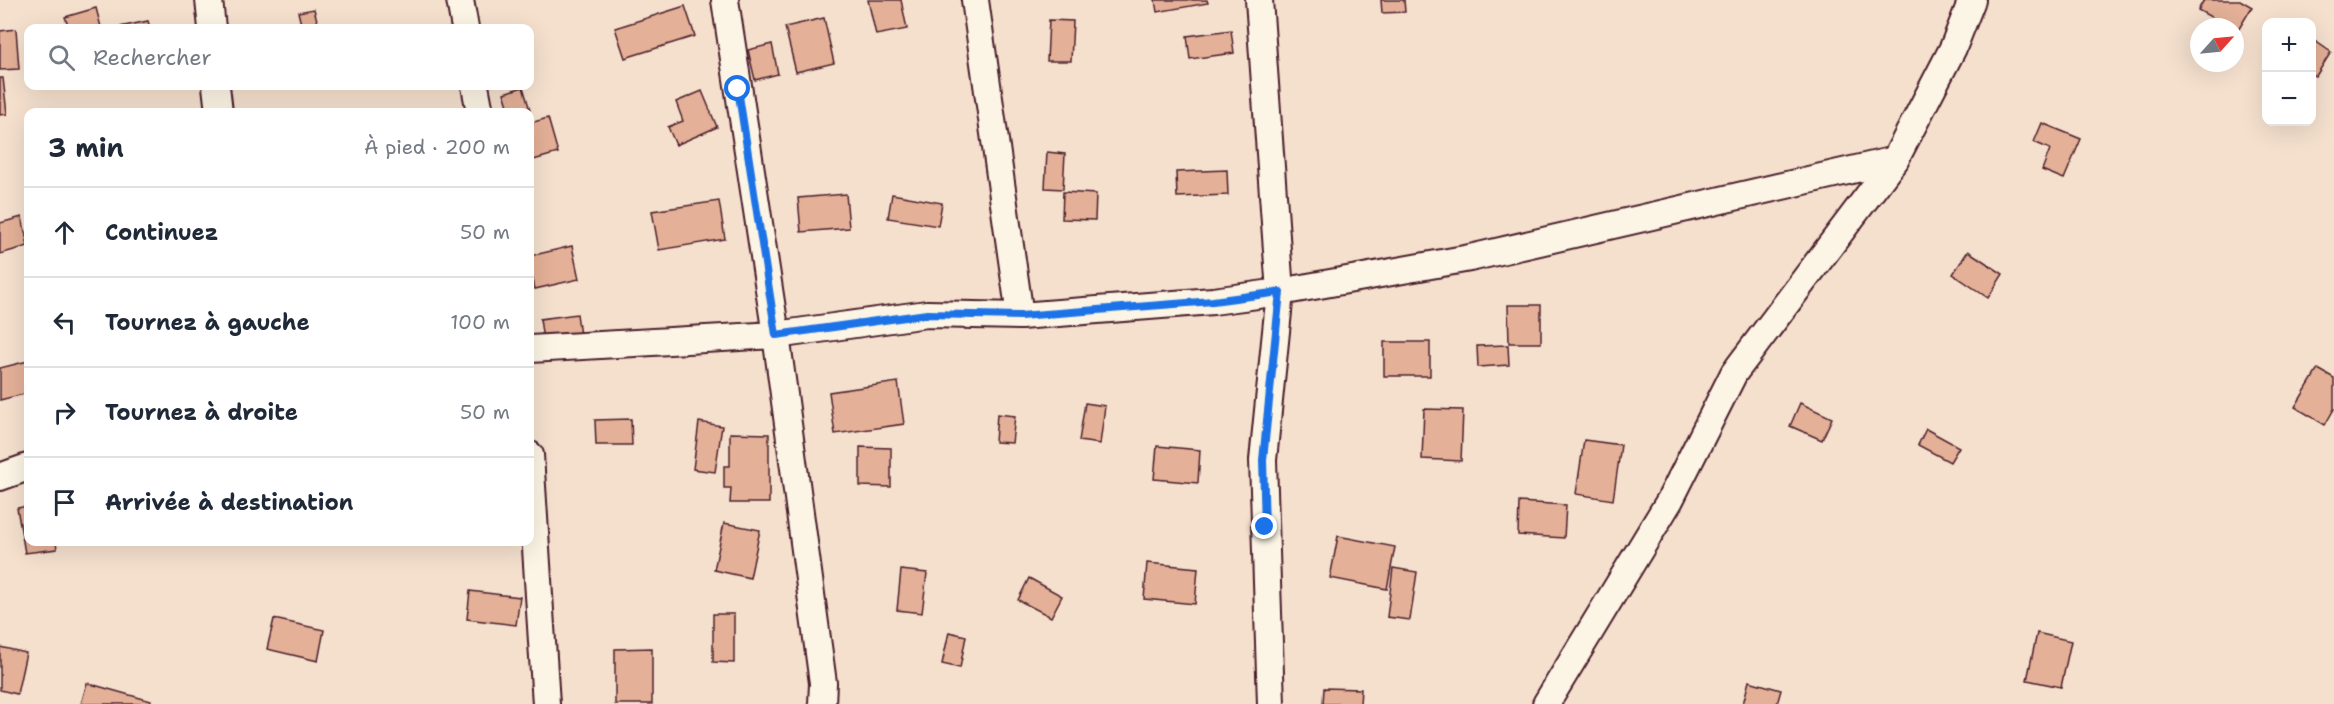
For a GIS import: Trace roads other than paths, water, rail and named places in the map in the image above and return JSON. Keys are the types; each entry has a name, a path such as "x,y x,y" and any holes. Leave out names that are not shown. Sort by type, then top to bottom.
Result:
{"street":[{"path":"209,0 212,24"},
{"path":"460,0 464,24"},
{"path":"725,0 776,335 823,683 822,704"},
{"path":"975,0 1020,316"},
{"path":"1259,0 1280,292 1263,460 1271,704"},
{"path":"1546,704 1670,500 1734,373 1895,160 1953,48 1972,0"},
{"path":"216,90 219,108"},
{"path":"476,90 479,108"},
{"path":"534,349 776,335 927,314 1020,316 1213,301 1280,292 1470,258 1895,160"},
{"path":"0,477 24,469"},
{"path":"534,517 546,704"}]}
